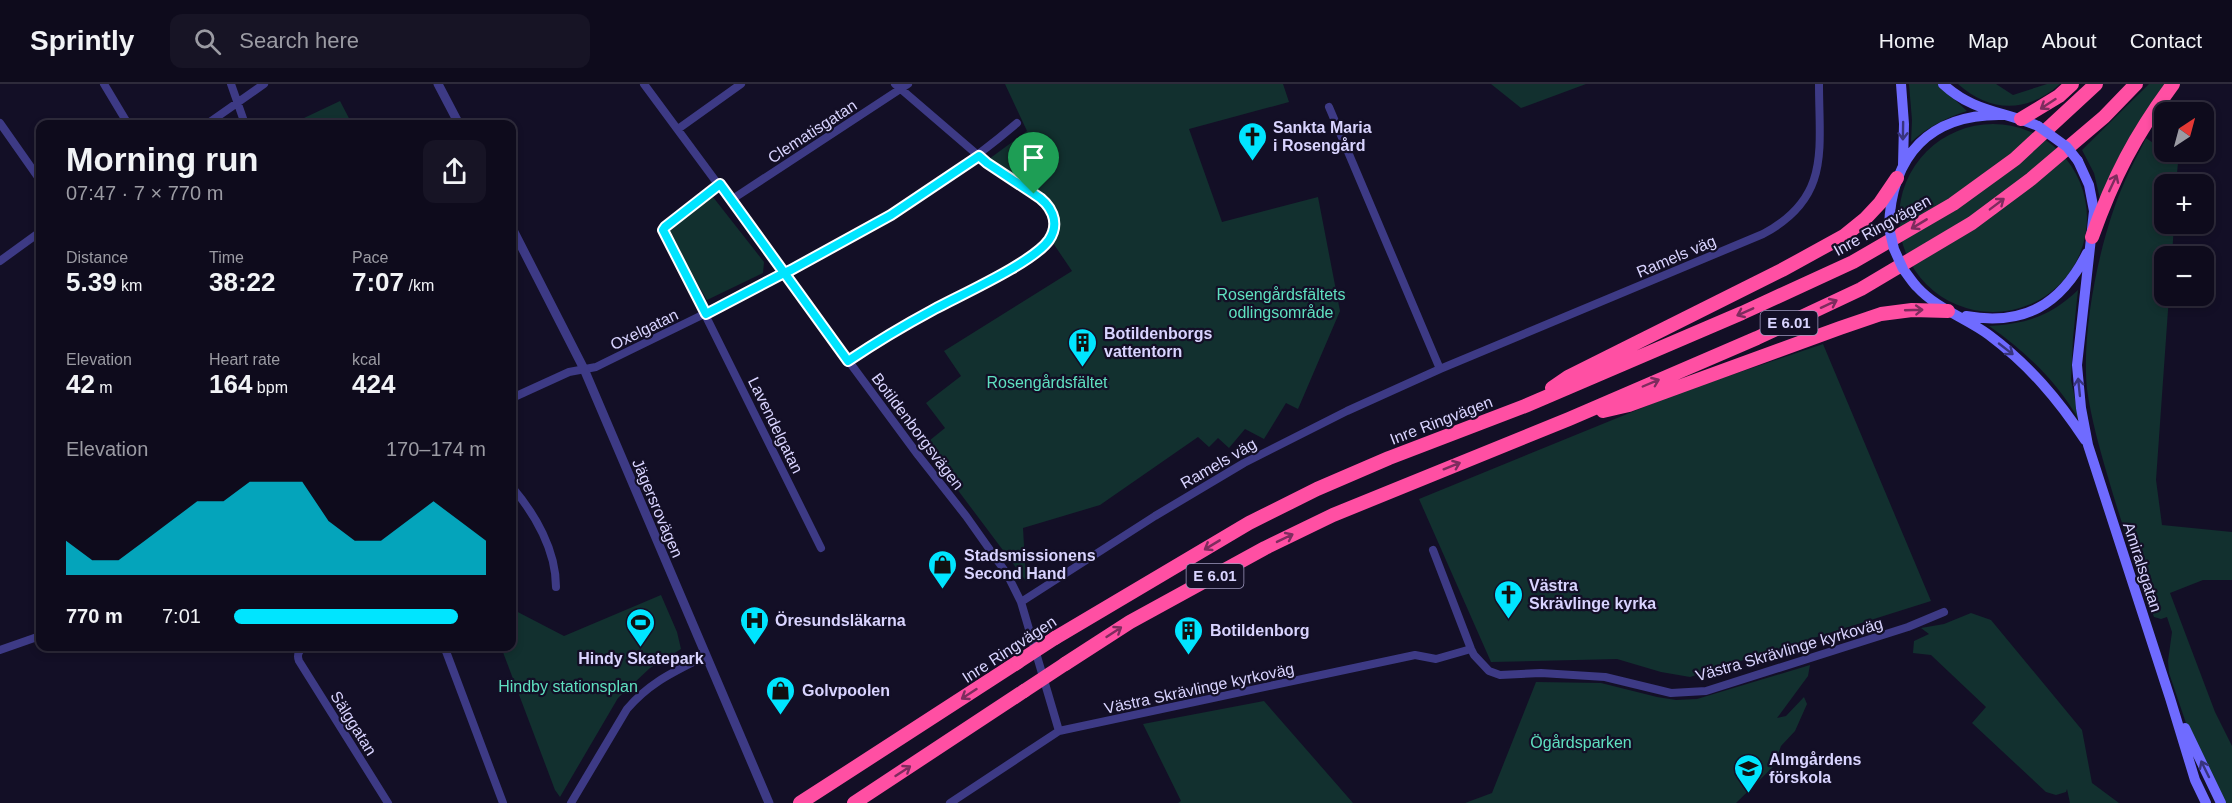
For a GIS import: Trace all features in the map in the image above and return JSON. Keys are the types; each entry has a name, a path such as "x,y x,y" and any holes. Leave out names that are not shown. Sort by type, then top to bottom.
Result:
{"highway":[{"path":"2022,119 2051,102 2072,84"},
{"name":"Inre Ringvägen","path":"800,803 1055,638 1249,523 1358,471 1525,406 1742,313 1853,262 1904,234 1953,204 2015,159 2096,84"},
{"name":"E 6.01","path":"854,803 1130,622 1265,548 1333,515 1569,419 1757,338 1861,289 1972,223 2031,178 2104,117 2136,84"},
{"path":"2091,242 2106,198 2124,159 2146,122 2173,84"},
{"path":"1525,406 1568,377 1782,270 1844,236 1880,203 1900,172"},
{"path":"1569,419 1629,405 1840,327 1881,315 1912,309 1953,313"}],"main road":[{"name":"Amiralsgatan","path":"1900,172 1904,124 1902,84"},
{"name":"Amiralsgatan","path":"1943,84 1973,106 2022,119 2054,135 2078,161 2089,185 2094,211 2077,365 2081,408 2088,445 2170,698 2194,780 2206,803"},
{"name":"Amiralsgatan","path":"2004,115 1974,116 1946,125 1914,149 1900,172 1890,202 1889,228 1894,249 1903,269 1917,288 1990,336 2035,374 2065,409 2088,445"},
{"name":"Amiralsgatan","path":"1953,313 1981,319 2003,319 2024,314 2044,305 2062,292 2076,275 2091,242"},
{"name":"Amiralsgatan","path":"2170,698 2221,803"},
{"path":"2194,780 2202,803"}],"street":[{"path":"104,84 126,120"},
{"path":"231,84 244,120"},
{"path":"213,120 264,84"},
{"path":"438,84 457,120"},
{"name":"Botildenborgsvägen","path":"644,84 1007,574 1021,602 1059,730"},
{"path":"678,129 741,84"},
{"name":"Ramels väg","path":"1021,602 1155,516 1244,463 1347,411 1440,369 1782,224 1804,201 1812,187 1817,170 1820,148 1819,84"},
{"path":"848,361 930,311 1000,275 1039,250 1047,243 1054,230 1050,208 1040,197 987,163 901,86"},
{"name":"Clematisgatan","path":"731,200 901,86"},
{"path":"1329,106 1440,369"},
{"path":"0,123 36,174"},
{"name":"Oxelgatan","path":"516,396 569,372 596,367 706,314 891,215 979,156 1017,123"},
{"name":"Lavendelgatan","path":"720,184 663,230 821,548"},
{"path":"0,261 36,235"},
{"name":"Jägersrovägen","path":"516,236 584,369 769,803"},
{"path":"516,492 525,502 542,532 556,573 556,588"},
{"name":"Västra Skrävlinge kyrkoväg","path":"1433,550 1474,655 1489,671 1500,675 1541,673 1605,676 1671,693 1706,690 1908,627 1944,612"},
{"path":"0,650 36,637"},
{"name":"Västra Skrävlinge kyrkoväg","path":"950,803 1059,730 1138,716 1415,656 1436,659 1471,649"},
{"name":"Sälggatan","path":"299,651 297,656 388,803"},
{"path":"446,651 503,803"},
{"path":"571,803 627,709 638,695 656,681 705,656"}],"green space":[{"name":"Rosengårdsfältet","path":"1005,84 1283,84 1289,102 1189,129 1222,222 1318,197 1340,311 1298,409 1286,403 1264,439 1245,429 1229,448 1218,438 1209,447 1198,437 1100,505 1023,528 1026,581 924,445 945,428 926,403 961,376 944,351 1072,271 1053,243 1059,219 1053,204 1037,189 989,159 1027,131"},
{"path":"1491,84 1586,84 1521,108"},
{"path":"1909,84 1938,84 1967,111 1937,124 1911,142"},
{"path":"1958,84 1996,84 2013,95 2047,84 2060,84 2048,94 2035,100 2009,106 1983,100 1970,94"},
{"path":"2149,84 2168,84 2157,102 2154,102 2154,108 2100,199 2094,173 2082,150"},
{"path":"340,101 350,120 305,120 304,118"},
{"path":"1993,124 2020,128 2037,135 2059,152 2076,174 2083,191 2087,218 2083,245 2076,262 2059,284 2037,301 2020,308 1993,312 1966,308 1949,301 1927,284 1910,262 1903,245 1899,218 1903,191 1910,174 1927,152 1949,135 1966,128"},
{"path":"2146,138 2154,144 2154,162 2178,162 2177,174 2154,174 2154,234 2173,234 2173,246 2154,246 2154,306 2168,306 2156,480 2162,525 2232,532 2232,580 2203,580 2170,593 2215,712 2232,746 2232,803 2224,803 2189,732 2169,673 2168,661 2172,632 2167,617 2161,619 2154,617 2141,582 2104,463 2087,389 2087,340 2094,284 2107,230 2126,177"},
{"path":"713,197 764,262 763,273 707,300 669,235 670,227"},
{"path":"2078,290 2071,380 2080,422 2062,394 2040,369 2016,346 1989,326 2015,323 2037,317 2057,307"},
{"path":"1823,344 1931,601 1690,677 1661,672 1617,659 1491,662 1419,499 1681,392"},
{"name":"Hindby stationsplan","path":"661,595 677,632 681,649 650,668 618,698 560,797 555,790 503,651 516,651 516,611 564,636"},
{"path":"1971,613 1991,620 2082,730 2092,783 2119,803 2070,803 2067,789 2066,792 2056,795 2046,792 1972,723 1986,707 1931,655 1913,653 1914,641 1929,634 1921,628 1944,624"},
{"name":"Ögårdsparken","path":"1810,665 1808,676 1777,718 1786,716 1804,697 1807,704 1795,731 1781,746 1774,766 1736,803 1465,803 1492,793 1536,682 1601,683 1657,697 1676,700 1697,699"},
{"path":"1264,701 1353,803 1178,803 1181,801 1143,724"}],"place":[{"name":"Sankta Maria i Rosengård","path":"1252,162"},
{"name":"Botildenborgs vattentorn","path":"1083,368"},
{"name":"Stadsmissionens Second Hand","path":"943,590"},
{"name":"Västra Skrävlinge kyrka","path":"1508,620"},
{"name":"Öresundsläkarna","path":"754,646"},
{"name":"Hindy Skatepark","path":"641,648"},
{"name":"Botildenborg","path":"1189,656"},
{"name":"Golvpoolen","path":"781,716"},
{"name":"Almgårdens förskola","path":"1748,794"}],"route":[{"path":"1034,194 979,156 891,215 791,270 784,273 706,314 663,230 720,184 784,273 848,361 930,311 1000,275 1047,243 1054,230 1053,214 1045,202 1034,194"}],"park label":[{"name":"Rosengårdsfältets odlingsområde","path":"1281,303"}]}
